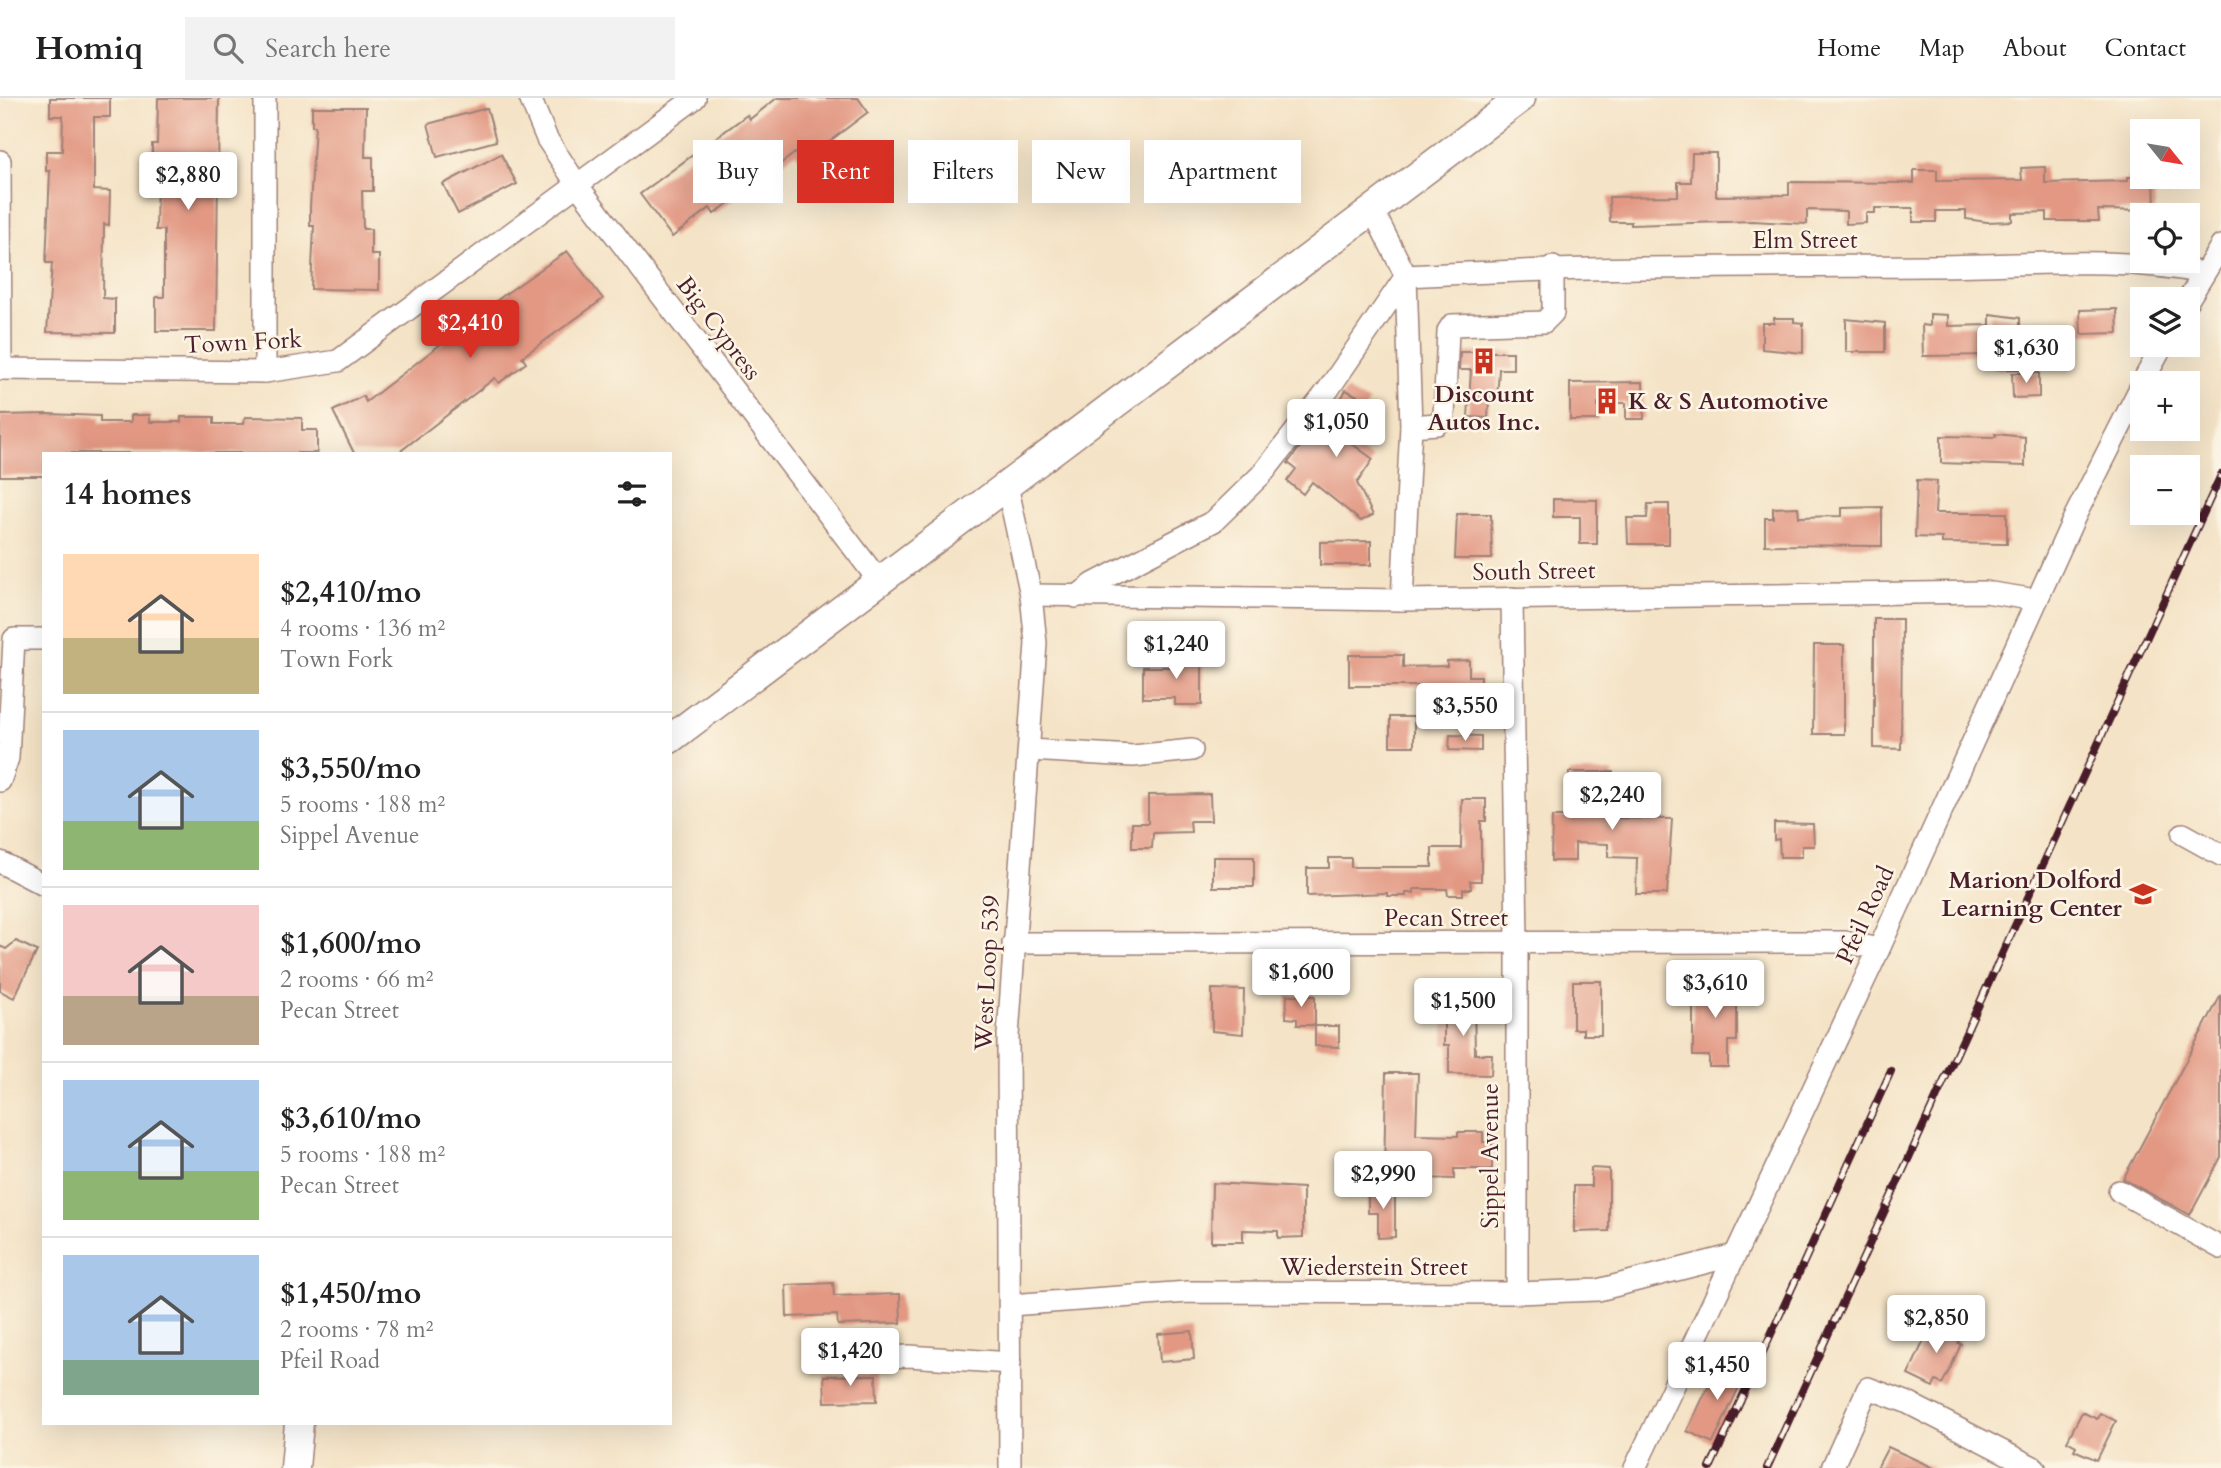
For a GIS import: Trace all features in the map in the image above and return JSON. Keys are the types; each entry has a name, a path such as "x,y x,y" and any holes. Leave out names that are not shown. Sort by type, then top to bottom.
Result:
{"main road":[{"path":"672,737 1521,98"},
{"path":"295,1468 299,1425"}],"street":[{"path":"265,98 265,372"},
{"name":"Big Cypress","path":"530,98 547,139 578,186 879,581"},
{"name":"Town Fork","path":"1,369 265,372 338,361 695,98"},
{"path":"0,161 1,369"},
{"path":"1372,209 1405,276 1411,426 1402,600"},
{"path":"2195,287 2221,246"},
{"name":"Elm Street","path":"1405,276 1553,267 2024,266 2136,262 2204,272"},
{"path":"1411,426 1437,424 1444,416 1448,331 1452,325 1544,322 1553,313 1553,267"},
{"path":"1076,597 1093,583 1214,522 1263,473 1328,390 1405,276"},
{"name":"Pfeil Road","path":"1635,1468 1878,949 2075,516 2130,408"},
{"name":"West Loop 539","path":"1007,485 1031,595 1036,643 1013,943 1009,1036 1010,1468"},
{"name":"South Street","path":"1031,595 1402,600 1985,592 2037,600"},
{"name":"Sippel Avenue","path":"1512,598 1517,944 1517,1293"},
{"path":"0,781 8,758 14,639 42,639"},
{"path":"1029,750 1133,756 1192,750"},
{"path":"2183,834 2221,855"},
{"path":"0,862 42,884"},
{"name":"Pecan Street","path":"1013,943 1845,943 1878,949"},
{"path":"2119,1191 2221,1248"},
{"name":"Wiederstein Street","path":"1010,1305 1188,1292 1517,1293 1598,1290 1735,1255"},
{"path":"870,1358 909,1356 932,1360 1010,1363"},
{"path":"1832,1468 1868,1388 1906,1402 2035,1468"}],"building":[{"path":"50,98 110,98 110,117 94,117 94,190 110,191 109,225 104,224 103,298 115,299 115,333 47,332 52,263 46,263 50,171 46,171 46,151 62,151 63,116 50,116"},
{"path":"158,98 219,98 216,331 156,331 156,297 164,297 164,230 156,230 157,178 152,178 152,144 157,144"},
{"path":"777,98 858,98 868,112 831,140 797,140 797,156 795,153 783,162 783,140 713,140 747,115 750,119"},
{"path":"312,107 366,107 365,157 373,157 373,191 362,191 363,229 371,229 371,255 379,255 379,290 311,289 314,226 310,226 310,207 315,126 312,126"},
{"path":"487,108 496,141 437,157 428,124"},
{"path":"1692,153 1716,153 1716,196 1789,195 1789,182 1914,183 1914,170 1937,170 1937,181 2022,180 2021,168 2045,167 2045,183 2128,181 2130,177 2130,189 2154,189 2155,203 2130,203 2130,211 2098,210 2099,221 2047,221 2047,212 2012,213 2012,221 1987,222 1966,219 1966,211 1936,211 1936,222 1913,222 1913,208 1875,208 1875,213 1866,213 1866,223 1846,224 1846,211 1807,210 1807,224 1753,221 1631,225 1631,222 1610,222 1609,197 1678,196 1678,182 1691,182"},
{"path":"501,154 517,184 458,214 443,184"},
{"path":"693,155 693,203 729,203 714,214 710,208 672,237 640,194"},
{"path":"567,251 603,299 522,357 526,363 499,383 495,378 399,452 354,452 333,411 363,396 366,402 504,295"},
{"path":"2117,309 2118,333 2081,334 2080,310"},
{"path":"1930,314 1948,315 1948,326 1990,325 1990,314 2020,318 2020,369 1993,369 1993,355 1923,356 1922,325 1930,326"},
{"path":"1774,318 1794,318 1794,322 1803,323 1803,353 1762,349 1762,323 1774,323"},
{"path":"1846,319 1885,323 1885,352 1846,352"},
{"path":"1460,352 1513,352 1513,369 1499,369 1497,400 1489,400 1488,418 1468,417 1471,370 1459,370"},
{"path":"2012,373 2039,373 2039,397 2013,398"},
{"name":"K & S Automotive","path":"1643,382 1644,419 1626,419 1626,403 1598,403 1598,420 1570,420 1570,383"},
{"path":"1346,390 1369,402 1348,441 1373,459 1357,483 1373,515 1361,521 1312,482 1303,494 1287,481 1296,469 1288,463 1310,434 1317,439"},
{"path":"0,415 100,416 100,422 131,422 131,415 150,415 150,422 181,422 181,417 214,417 214,424 244,424 245,417 302,418 302,430 317,430 317,452 42,452 42,476 0,476"},
{"path":"1995,434 2025,437 2025,466 1941,463 1941,436 1996,437"},
{"path":"1917,480 1937,481 1935,513 2007,513 2007,544 1942,543 1942,538 1915,537"},
{"path":"1553,499 1597,500 1597,544 1580,544 1580,517 1553,517"},
{"path":"1648,504 1669,504 1669,544 1628,544 1627,518 1647,518"},
{"path":"1798,507 1799,517 1842,516 1842,508 1882,507 1882,546 1765,545 1765,518 1773,518 1773,508"},
{"path":"1457,514 1491,514 1492,559 1455,559"},
{"path":"1371,541 1371,565 1320,565 1320,542"},
{"path":"1874,619 1902,619 1901,749 1874,748"},
{"path":"1814,645 1844,645 1844,734 1813,734"},
{"path":"1349,655 1403,655 1403,667 1447,666 1447,661 1469,660 1469,676 1481,676 1481,699 1463,699 1463,704 1439,704 1439,709 1423,709 1423,686 1349,686"},
{"path":"1175,656 1202,656 1202,705 1175,705 1175,698 1143,698 1143,667 1175,667"},
{"path":"1390,717 1414,717 1414,746 1390,746"},
{"path":"1450,735 1481,736 1481,751 1449,750"},
{"path":"1569,772 1613,772 1612,818 1672,819 1667,894 1636,894 1637,858 1608,857 1608,844 1575,843 1575,861 1551,861 1552,817 1568,817"},
{"path":"1210,794 1211,821 1190,821 1191,832 1153,833 1152,848 1132,848 1132,823 1148,823 1148,795"},
{"path":"1462,799 1486,799 1486,821 1481,821 1481,881 1470,881 1471,889 1463,889 1463,895 1448,895 1447,889 1414,889 1414,893 1406,893 1406,896 1387,896 1387,893 1307,896 1307,868 1329,868 1329,858 1351,858 1351,867 1432,867 1432,848 1461,848"},
{"path":"1774,823 1813,824 1814,846 1802,846 1802,857 1780,857 1779,839 1774,840"},
{"path":"1213,857 1254,857 1254,887 1213,887"},
{"path":"16,941 37,951 14,998 0,991 0,946 6,949"},
{"path":"1573,981 1601,981 1601,1035 1583,1035 1583,1029 1573,1029"},
{"path":"1693,982 1737,982 1737,1041 1728,1041 1728,1067 1709,1067 1709,1056 1693,1056"},
{"path":"1212,989 1244,990 1243,1034 1212,1031"},
{"path":"1444,992 1461,992 1461,1000 1474,1000 1475,1054 1492,1054 1491,1075 1449,1074 1449,1045 1444,1045"},
{"path":"1287,995 1315,996 1315,1025 1297,1025 1297,1019 1286,1018"},
{"path":"2221,995 2221,1157 2190,1215 2123,1179"},
{"path":"1315,1026 1339,1026 1339,1047 1315,1046"},
{"path":"1386,1073 1418,1073 1416,1135 1458,1136 1458,1132 1483,1132 1483,1142 1492,1142 1492,1169 1454,1169 1454,1179 1384,1177"},
{"path":"1591,1168 1609,1169 1609,1231 1574,1232 1574,1186 1591,1186"},
{"path":"1212,1183 1303,1188 1303,1237 1278,1238 1278,1231 1243,1230 1243,1242 1211,1242"},
{"path":"1368,1190 1395,1190 1395,1237 1378,1238 1378,1213 1368,1213"},
{"path":"833,1283 834,1296 900,1294 901,1323 838,1325 837,1315 787,1317 786,1285"},
{"path":"1933,1321 1961,1334 1958,1343 1961,1344 1942,1384 1936,1381 1933,1387 1908,1375"},
{"path":"1192,1331 1194,1359 1160,1362 1158,1334"},
{"path":"1721,1360 1746,1372 1713,1443 1687,1431"},
{"path":"876,1375 877,1401 825,1402 824,1376"},
{"path":"2082,1412 2097,1419 2100,1413 2116,1421 2097,1460 2074,1450 2076,1446 2067,1441"},
{"path":"1888,1447 1934,1468 1877,1468"}],"railway":[{"path":"1767,1468 2221,475"},
{"path":"1710,1468 1891,1071"}],"place":[{"name":"Discount Autos Inc.","path":"1484,361"},
{"name":"K & S Automotive","path":"1607,401"},
{"name":"Marion Dolford Learning Center","path":"2143,894"}]}
